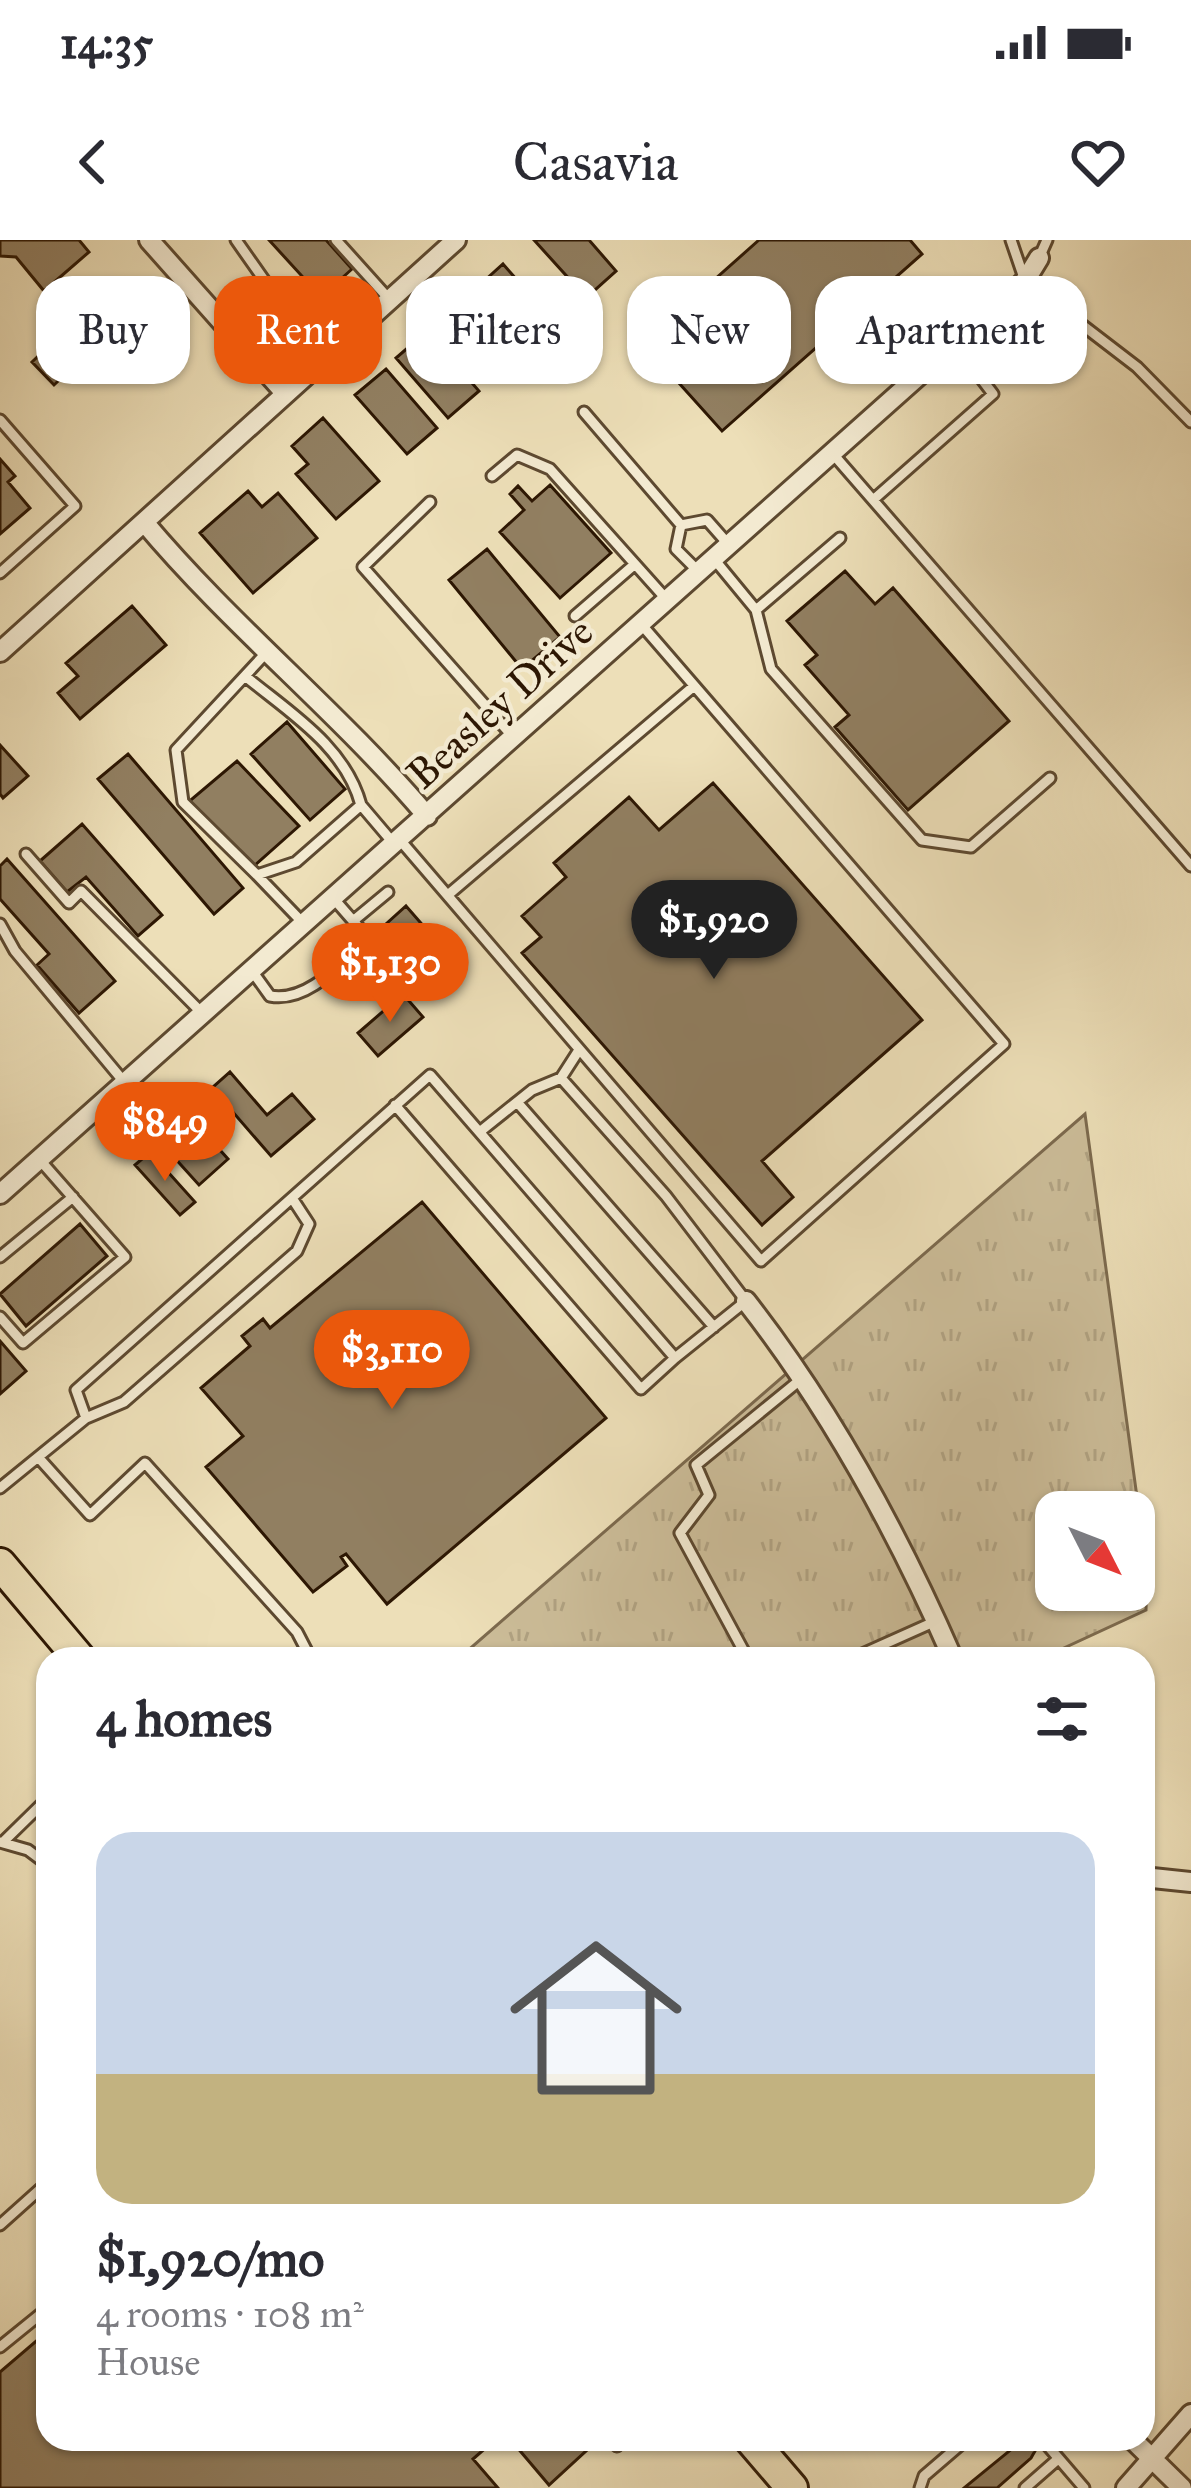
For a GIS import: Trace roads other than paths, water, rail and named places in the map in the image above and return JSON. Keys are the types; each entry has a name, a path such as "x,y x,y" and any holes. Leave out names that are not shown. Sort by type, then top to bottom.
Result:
{"main road":[{"path":"0,1564 70,1647"},
{"path":"760,2451 792,2488"}],"street":[{"path":"149,240 285,393"},
{"path":"382,305 456,240"},
{"name":"Beasley Drive","path":"1028,276 1043,249"},
{"path":"0,652 295,384"},
{"name":"Beasley Drive","path":"0,1194 910,384"},
{"path":"144,522 266,653 361,742 427,816"},
{"path":"746,1301 802,1378 881,1509 948,1647"},
{"path":"1155,1878 1191,1882"},
{"path":"1126,2488 1191,2414"},
{"path":"1143,2451 1182,2488"}],"lane":[{"path":"236,240 261,276"},
{"path":"336,240 389,299"},
{"path":"1011,240 1023,276"},
{"path":"1087,329 1137,367 1191,422"},
{"path":"873,500 993,394 985,384"},
{"path":"584,412 681,525"},
{"path":"0,420 75,506 0,573"},
{"path":"832,453 1191,866"},
{"path":"492,476 517,455 550,469 668,601"},
{"path":"430,502 363,567 514,738"},
{"path":"681,525 707,520 729,545"},
{"path":"681,525 676,549 706,566 756,610 771,669 922,840 971,847 1050,778"},
{"path":"756,610 840,538"},
{"path":"575,616 635,564"},
{"path":"244,676 305,723 334,754 354,779 362,805 448,894 761,1261 1004,1044 641,624"},
{"path":"266,653 176,750 183,802 304,925"},
{"path":"448,894 694,686"},
{"path":"257,875 296,862 362,805"},
{"path":"1179,853 1191,844"},
{"path":"26,854 69,903 81,891 203,1014"},
{"path":"353,921 388,892"},
{"path":"334,898 409,985 422,988 443,974"},
{"path":"0,924 15,951 125,1083"},
{"path":"252,971 271,996 288,999 310,988 368,938"},
{"path":"482,1130 517,1102 561,1078 580,1050"},
{"path":"86,1418 76,1390 430,1075 675,1358"},
{"path":"394,1105 641,1389 746,1301 666,1196 561,1078"},
{"path":"517,1102 714,1327"},
{"path":"0,1317 23,1343 125,1257 40,1159"},
{"path":"0,1257 73,1197"},
{"path":"0,1488 86,1418 124,1402 298,1251 309,1223 292,1198"},
{"path":"742,1647 680,1533 709,1495 696,1465 802,1378"},
{"path":"38,1457 90,1515 145,1463 297,1632 305,1647"},
{"path":"878,1647 937,1621"},
{"path":"36,1809 2,1842 36,1859"},
{"path":"0,2225 36,2193"},
{"path":"0,2347 36,2318"},
{"path":"920,2488 924,2476 954,2451"},
{"path":"1052,2451 1084,2488"},
{"path":"1025,2488 1058,2459"}]}
